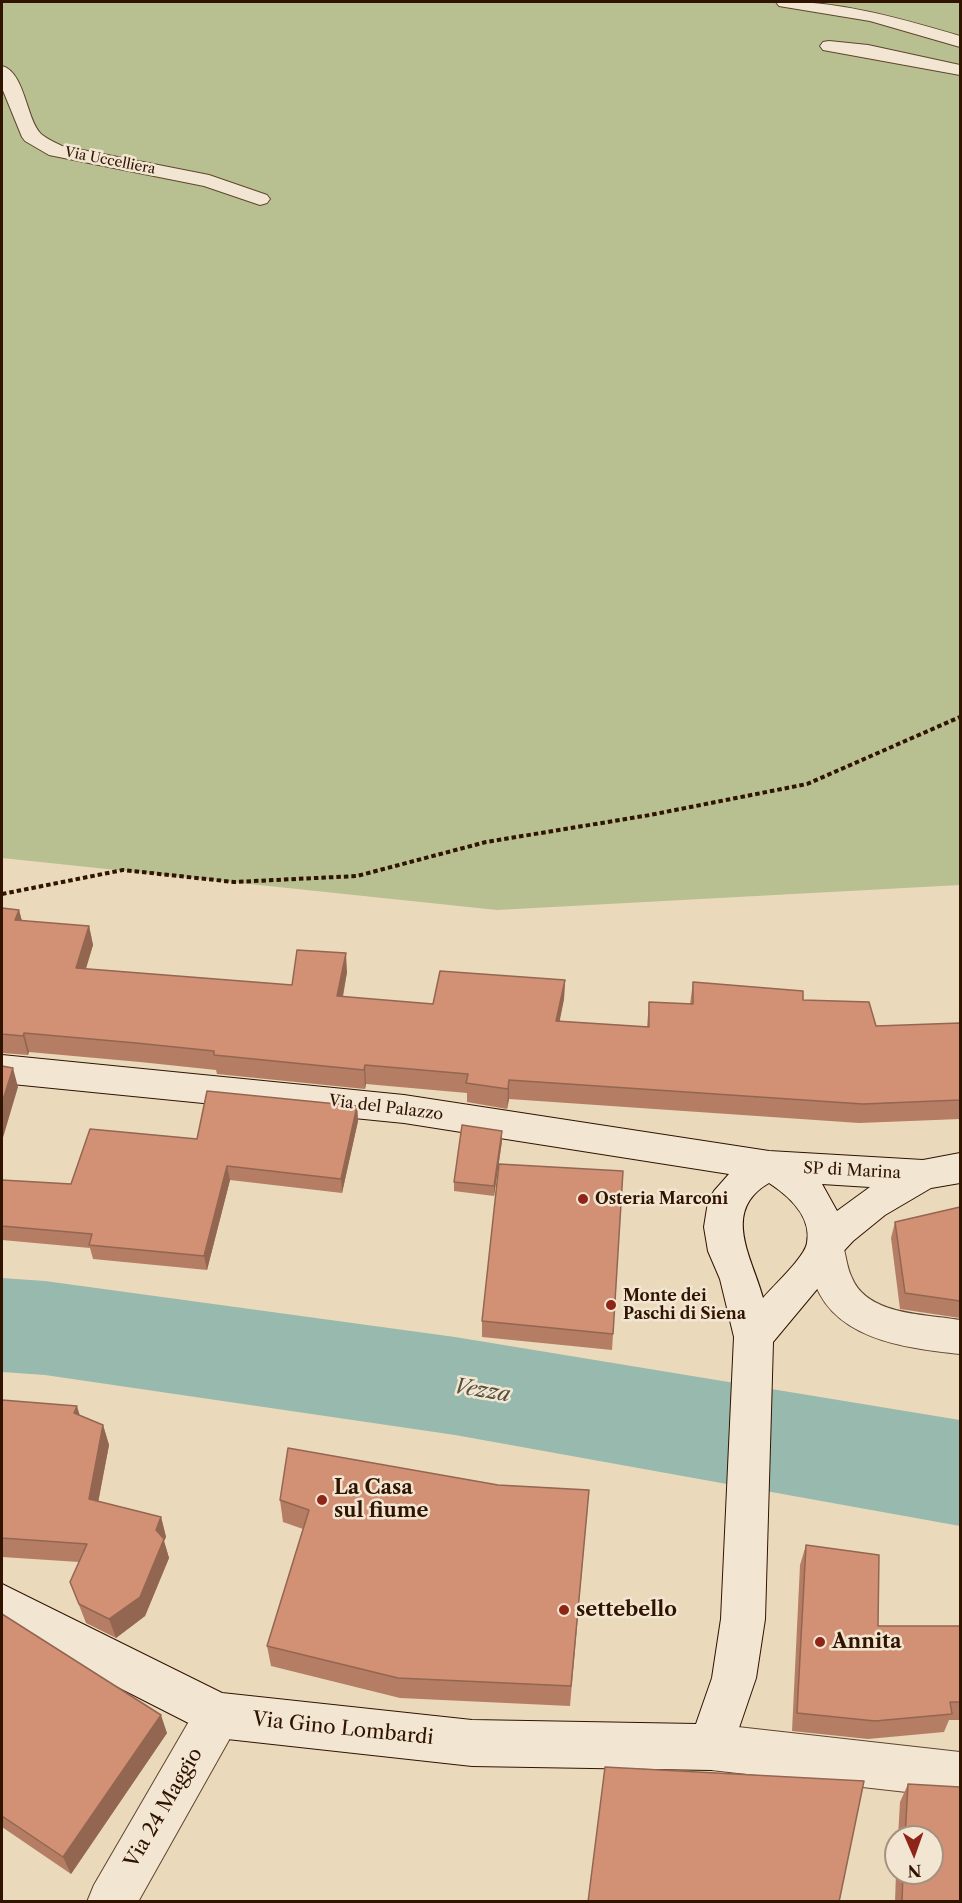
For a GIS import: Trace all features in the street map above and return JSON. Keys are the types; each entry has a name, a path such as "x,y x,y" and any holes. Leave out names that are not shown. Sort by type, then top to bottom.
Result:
{"main road":[{"path":"785,2 872,16 960,42"},
{"path":"829,46 868,51 960,70"},
{"name":"Via Uccelliera","path":"2,72 6,76 32,137 56,151 208,181 260,199"},
{"name":"Via del Palazzo","path":"2,1069 404,1109 769,1166"},
{"path":"711,1747 734,1678 743,1620 753,1337 739,1279 727,1251 723,1227 727,1202 749,1177 769,1166 796,1180 811,1194 825,1226 826,1245 836,1289 852,1310 871,1321 960,1337"},
{"name":"SP di Marina","path":"769,1166 923,1175"},
{"path":"923,1175 960,1168"},
{"name":"SP di Marina","path":"753,1337 815,1265 826,1245 840,1230 872,1204 923,1175"},
{"name":"Via Gino Lombardi","path":"2,1605 218,1715 472,1743 711,1747 960,1775"},
{"name":"Via 24 Maggio","path":"111,1902 218,1715"}],"path":[{"path":"2,894 123,870 234,882 357,876 486,842 650,815 807,784 960,717"}],"green space":[{"path":"2,2 960,2 960,885 497,910 2,858"}],"building":[{"path":"2,908 19,910 15,920 89,926 76,968 292,985 297,950 346,953 337,996 433,1004 440,971 565,980 556,1021 649,1027 649,1002 693,1004 693,982 803,991 803,1000 869,1002 876,1026 960,1023 960,1100 863,1104 509,1080 508,1089 466,1083 468,1074 365,1065 364,1070 214,1055 214,1051 136,1043 24,1033 23,1036 2,1034"},
{"path":"2,1066 13,1068 2,1103"},
{"path":"207,1091 357,1106 341,1179 227,1166 204,1256 89,1245 92,1234 2,1226 2,1180 71,1184 90,1129 197,1139"},
{"path":"462,1125 502,1131 494,1186 454,1182"},
{"path":"499,1164 623,1171 613,1334 482,1321"},
{"path":"960,1207 960,1301 905,1293 895,1222"},
{"path":"2,1400 77,1406 74,1413 103,1425 89,1499 161,1517 156,1530 164,1539 140,1597 109,1619 79,1604 70,1582 87,1544 2,1538"},
{"path":"288,1448 498,1485 589,1490 571,1686 398,1678 267,1646 309,1510 280,1500"},
{"path":"806,1545 879,1555 878,1626 960,1626 960,1702 950,1702 952,1714 875,1721 797,1713"},
{"path":"2,1614 161,1715 63,1857 2,1816"},
{"path":"605,1767 864,1781 839,1902 588,1902"},
{"path":"908,1784 960,1787 960,1902 902,1902 903,1885 944,1885 944,1825 906,1825"}],"waterway":[{"name":"Vezza","path":"2,1325 45,1328 455,1386 960,1473"}],"place":[{"name":"Osteria Marconi","path":"583,1199"},
{"name":"Monte dei Paschi di Siena","path":"611,1305"},
{"name":"La Casa sul fiume","path":"322,1500"},
{"name":"settebello","path":"564,1610"},
{"name":"Annita","path":"820,1642"}]}
